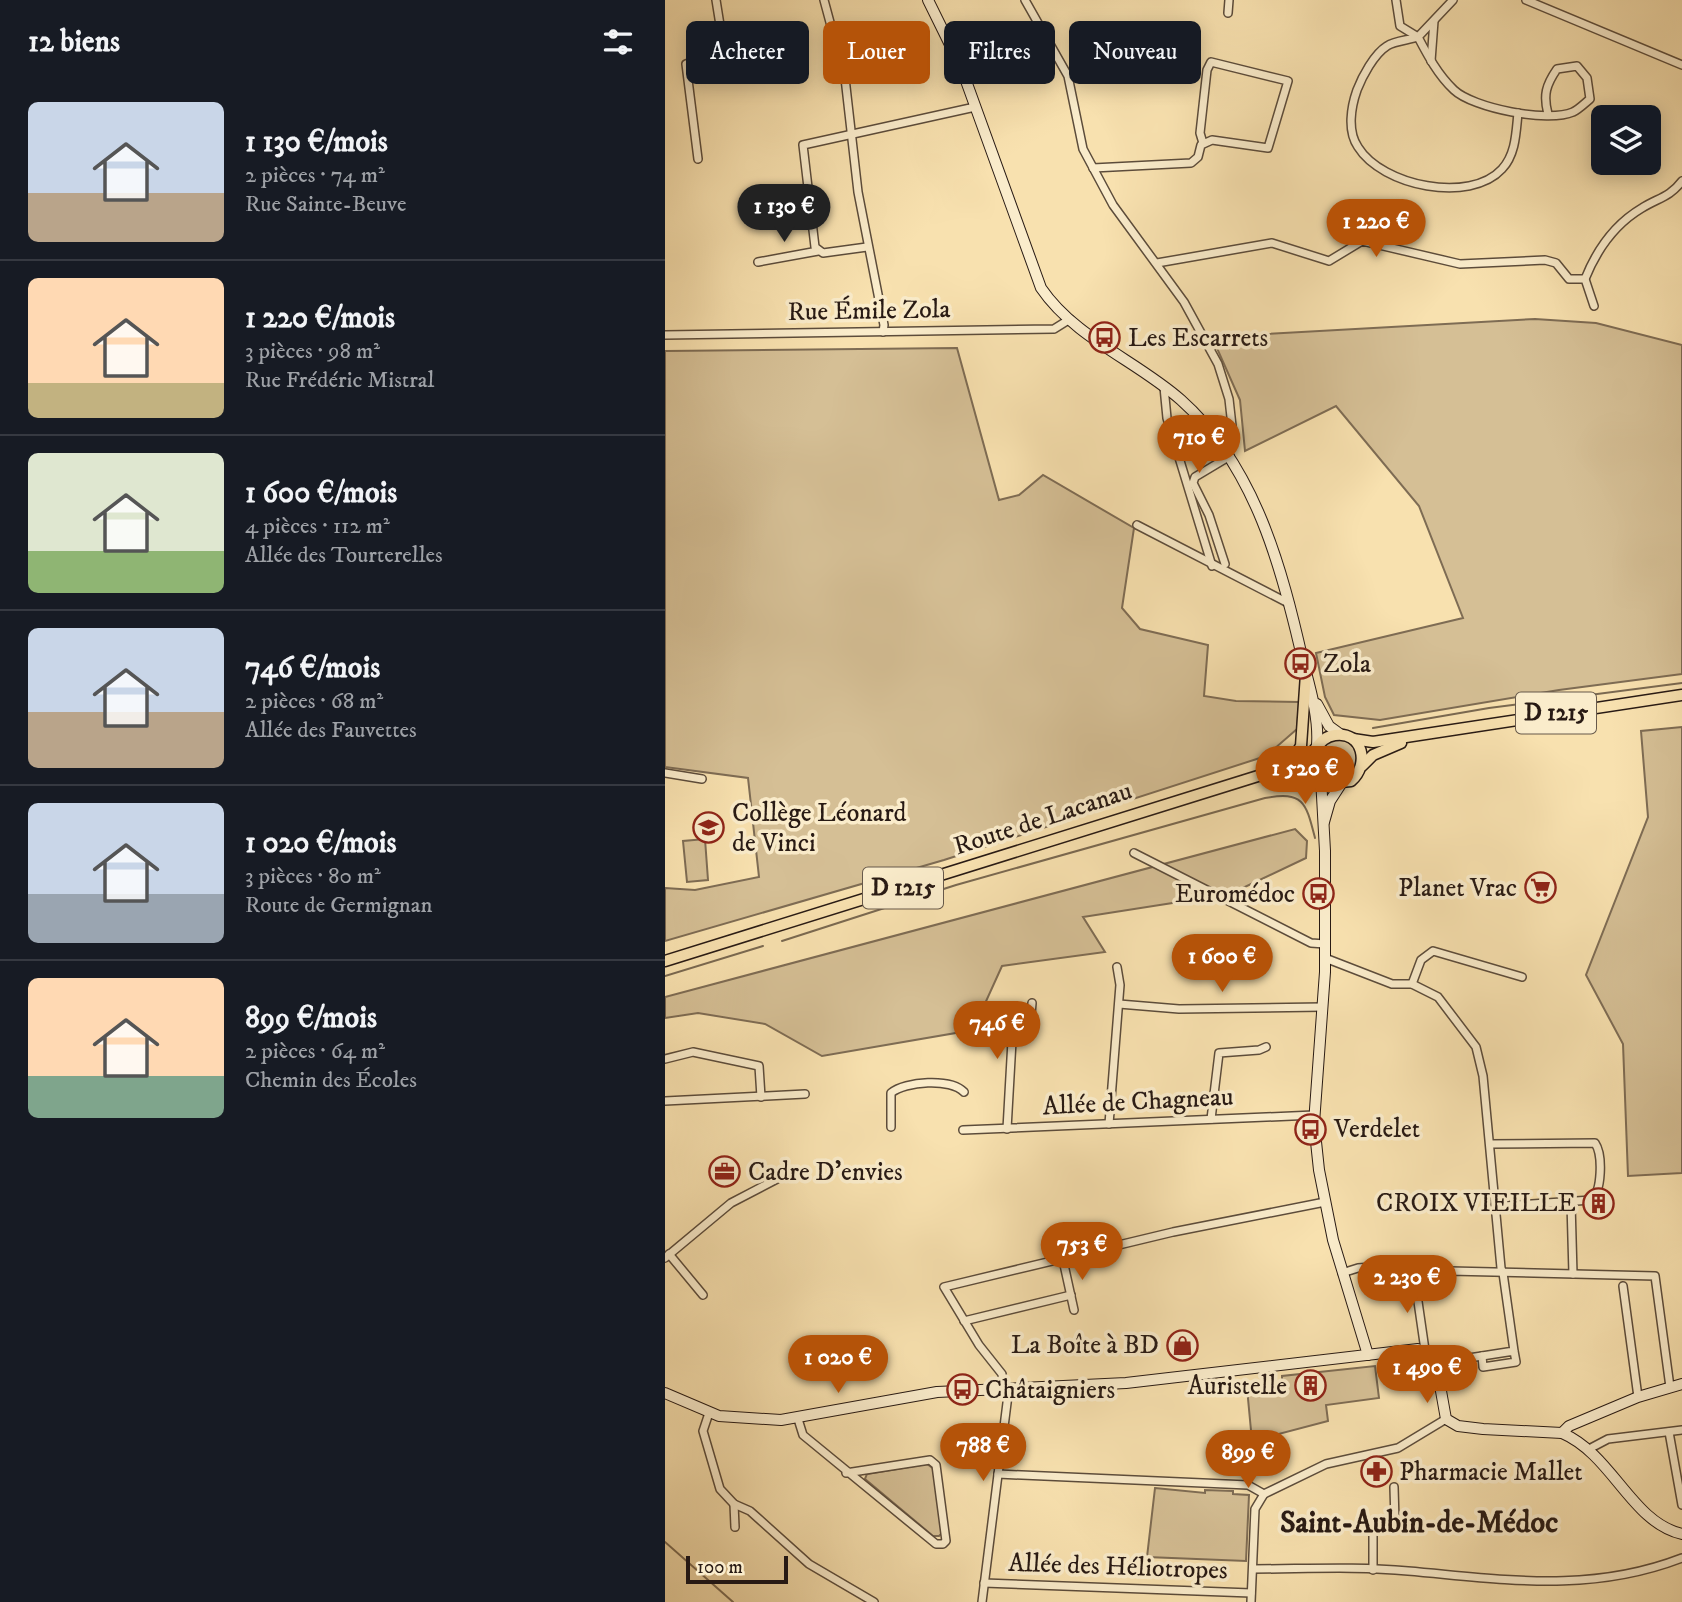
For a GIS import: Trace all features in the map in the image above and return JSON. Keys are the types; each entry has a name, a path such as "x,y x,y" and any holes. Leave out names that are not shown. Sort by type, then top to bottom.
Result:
{"main road":[{"path":"1213,789 1296,754 1302,740 1306,674"},
{"name":"D 1215","path":"1353,739 1373,743 1682,695"},
{"path":"1340,734 1353,739 1361,750 1362,766 1351,781 1341,785"},
{"name":"Route de Lacanau","path":"665,961 1275,771 1302,761 1326,737 1340,734"},
{"name":"D 1215","path":"1362,766 1383,750 1430,734"},
{"path":"1316,747 1313,762 1319,776"},
{"name":"Route de Lacanau","path":"1275,771 1319,776 1341,785"}],"street":[{"path":"716,0 719,21"},
{"path":"824,0 845,78 867,247 884,325 883,332"},
{"path":"928,0 952,44 1034,276 1050,301 1086,332 1181,400 1230,456 1251,497 1290,604 1310,691 1316,747"},
{"path":"1025,0 1068,76 1083,149 1093,168 1113,205 1157,263 1217,364 1229,399 1233,435 1223,446"},
{"path":"1228,13 1229,0"},
{"path":"1396,0 1401,26 1417,37 1431,62 1456,92 1480,106 1518,113 1548,114 1572,113 1590,99 1587,78 1577,66 1557,69 1548,82 1544,98 1548,114"},
{"path":"1453,0 1417,37 1386,46 1361,79 1350,112 1357,147 1386,172 1419,183 1454,189 1483,184 1503,168 1516,141 1518,113"},
{"path":"1526,0 1682,65"},
{"path":"1431,62 1434,20"},
{"path":"1093,168 1191,163 1198,157 1198,148 1212,140 1268,148 1288,81 1211,62 1207,70 1200,133 1203,143"},
{"path":"689,84 698,159"},
{"path":"818,251 815,247 803,145 975,107"},
{"path":"1594,306 1585,279 1617,224 1645,206 1671,195 1682,181"},
{"path":"1157,263 1272,243 1329,261 1362,241 1460,264 1545,260 1556,263 1569,279 1585,279"},
{"path":"758,262 818,251 867,247"},
{"name":"Rue Émile Zola","path":"665,335 1054,329 1070,319"},
{"path":"1164,387 1167,418 1212,566"},
{"path":"1225,564 1209,515 1193,490 1193,483 1195,477 1230,456"},
{"path":"1137,526 1290,604"},
{"path":"1310,691 1322,716 1340,734"},
{"path":"665,773 702,779"},
{"path":"1319,776 1325,958 1314,1115 1325,1202 1342,1273 1368,1355"},
{"path":"1322,829 1330,801 1341,785"},
{"path":"1134,853 1311,943 1325,944"},
{"path":"1412,984 1421,960 1433,951 1522,977"},
{"path":"1325,958 1392,984 1412,984 1439,997 1476,1046 1483,1076 1496,1211 1514,1352 1436,1363"},
{"path":"1109,1124 1121,985 1117,967"},
{"path":"1007,1129 1011,1041 1030,1026 1032,1003"},
{"path":"1119,1004 1179,1009 1323,1007"},
{"path":"1211,1119 1219,1053 1266,1047"},
{"path":"665,1059 693,1052 759,1066 761,1097"},
{"path":"891,1127 891,1093 897,1088 945,1083 958,1086 964,1093"},
{"path":"665,1101 805,1094"},
{"name":"Allée de Chagneau","path":"963,1130 1314,1115"},
{"path":"1490,1144 1595,1143 1598,1148 1600,1174 1597,1194 1591,1200 1504,1206 1496,1211"},
{"path":"703,1295 667,1256 731,1203 777,1179"},
{"path":"982,1602 1006,1387 1002,1374 964,1321 944,1287 1063,1261 1173,1232 1325,1202"},
{"path":"1571,1203 1573,1274"},
{"path":"1063,1261 1074,1310"},
{"path":"1342,1273 1358,1268 1401,1265 1414,1274 1655,1276 1670,1387"},
{"path":"1414,1274 1425,1350 1436,1363 1446,1419 1458,1426 1482,1429 1562,1433 1589,1449 1654,1522 1682,1534"},
{"path":"1623,1286 1638,1397"},
{"path":"964,1321 1071,1295"},
{"path":"665,1393 709,1413 760,1420 798,1419 937,1392 1126,1384 1425,1350"},
{"path":"1562,1433 1569,1426 1638,1397 1682,1384"},
{"path":"709,1413 703,1431 720,1489 734,1504 750,1511 809,1564 874,1602"},
{"path":"798,1419 803,1435 846,1473 936,1544 947,1541 936,1465 930,1460 846,1473"},
{"path":"1251,1602 1255,1509 1264,1494 1326,1464 1398,1448 1446,1419"},
{"path":"1589,1449 1608,1439 1682,1430"},
{"path":"1669,1432 1682,1505"},
{"path":"998,1474 1248,1485 1264,1494"},
{"path":"1373,1570 1373,1526 1395,1521 1394,1487"},
{"path":"734,1504 735,1527"},
{"path":"1253,1569 1373,1570 1516,1583 1572,1583 1653,1568 1682,1558"},
{"name":"Allée des Héliotropes","path":"984,1583 1251,1593"}],"shaded area":[{"path":"1535,319 1596,323 1682,345 1682,674 1559,690 1380,720 1334,715 1325,697 1316,653 1463,618 1419,506 1336,406 1245,451 1240,400 1212,337"},
{"path":"957,348 999,500 1019,495 1043,475 1134,528 1122,608 1140,629 1208,645 1204,696 1236,701 1299,702 1297,729 1266,756 944,860 665,941 665,888 695,890 759,877 748,778 665,767 665,351"},
{"path":"1682,727 1682,1173 1628,1176 1623,1044 1586,975 1648,817 1641,731"},
{"path":"1338,739 1346,740 1352,745 1357,751 1357,767 1352,773 1346,778 1338,779 1330,778 1324,773 1319,767 1318,759 1319,751 1324,745 1330,740"},
{"path":"1295,829 1307,841 1306,858 1230,894 1083,917 1105,952 1002,966 973,1030 822,1056 765,1024 698,1013 665,1018 665,997"},
{"path":"705,839 708,880 687,882 683,841"},
{"path":"1375,1366 1379,1398 1326,1405 1328,1421 1252,1441 1247,1388 1282,1384 1282,1376"},
{"path":"927,1464 934,1469 942,1533 939,1536 933,1536 865,1479 867,1474"},
{"path":"1155,1488 1205,1493 1205,1490 1233,1491 1233,1494 1249,1495 1246,1561 1147,1557"}],"waterway":[{"path":"1373,728 1489,708 1682,683"},
{"path":"782,941 956,885 1265,798 1296,798 1306,808 1315,838"},
{"path":"665,976 763,946"},
{"path":"665,1542 733,1602"}],"place":[{"name":"Les Escarrets","path":"1105,338"},
{"name":"Zola","path":"1300,664"},
{"name":"Collège Léonard de Vinci","path":"709,828"},
{"name":"Planet Vrac","path":"1540,888"},
{"name":"Euromédoc","path":"1318,894"},
{"name":"Verdelet","path":"1311,1129"},
{"name":"Cadre D'envies","path":"725,1172"},
{"name":"CROIX VIEILLE","path":"1599,1203"},
{"name":"La Boîte à BD","path":"1182,1345"},
{"name":"Auristelle","path":"1310,1386"},
{"name":"Châtaigniers","path":"962,1390"},
{"name":"Pharmacie Mallet","path":"1376,1472"}],"district":[{"name":"Saint-Aubin-de-Médoc","path":"1419,1523"}]}
